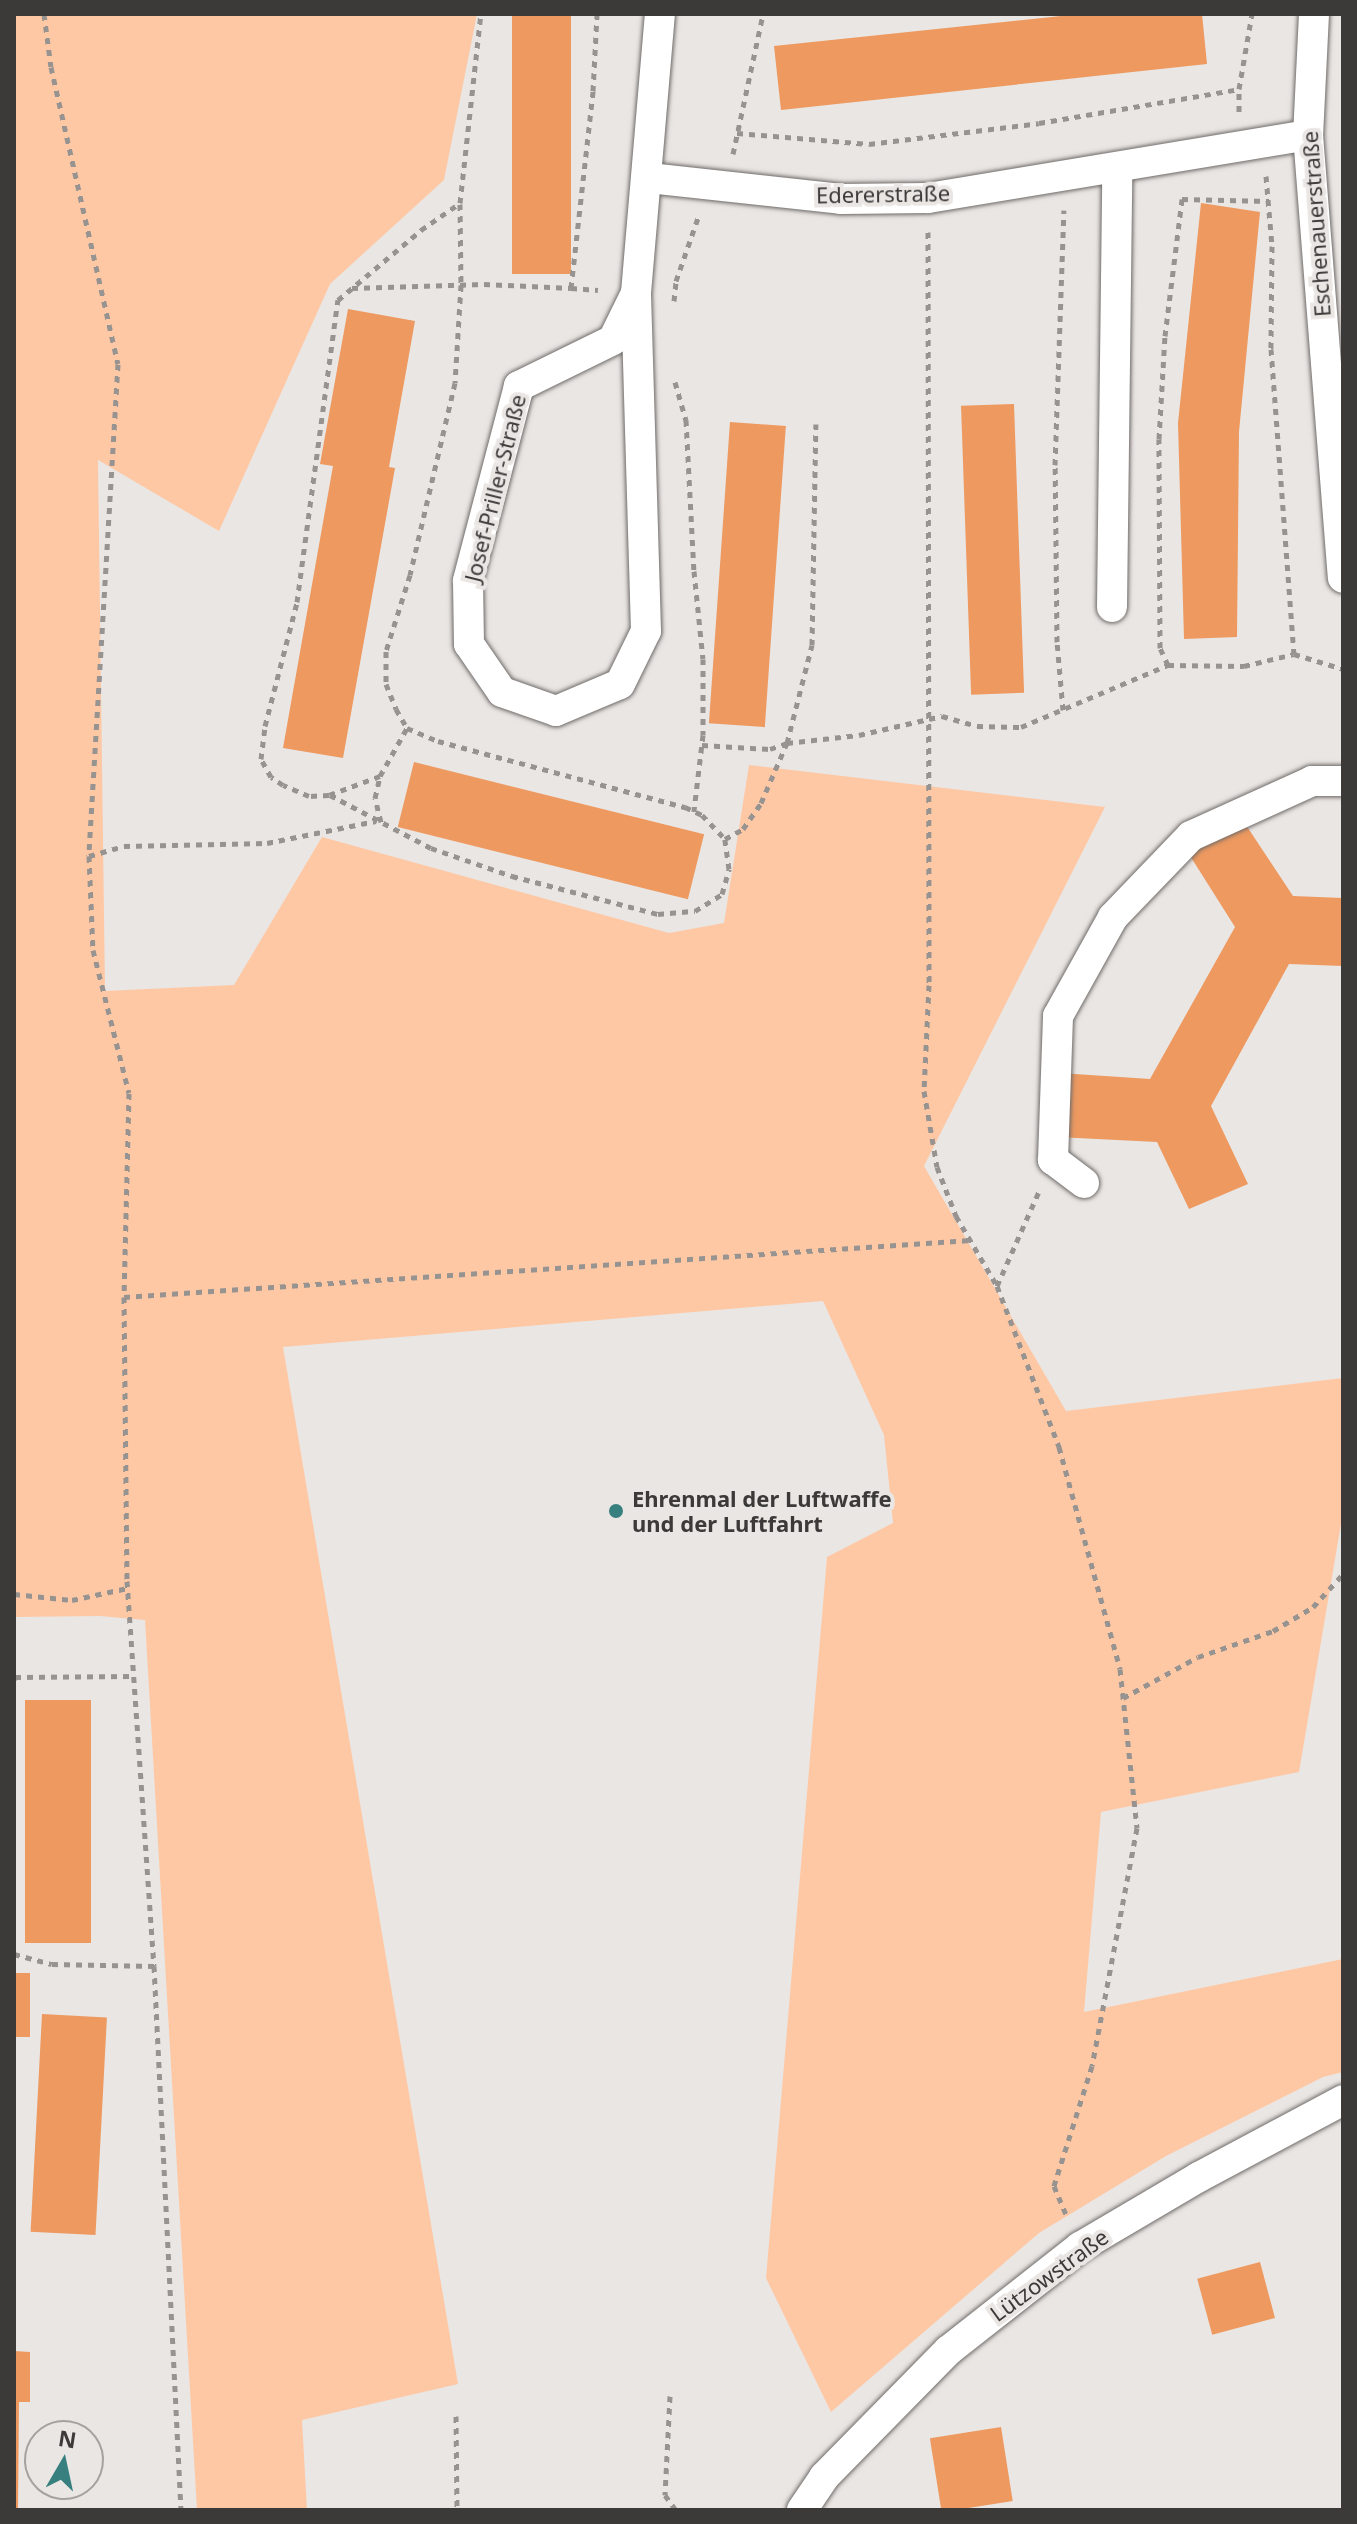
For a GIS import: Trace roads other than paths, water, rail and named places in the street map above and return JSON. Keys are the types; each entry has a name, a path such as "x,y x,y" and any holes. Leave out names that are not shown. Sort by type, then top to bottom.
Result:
{"street":[{"name":"Josef-Priller-Straße","path":"636,293 613,340 519,386 468,581 469,644 502,692 556,711 620,684 646,631 636,293 649,178 660,14"},
{"name":"Eschenauerstraße","path":"1314,14 1308,135 1343,578"},
{"name":"Edererstraße","path":"649,178 841,199 928,198 1308,135"},
{"path":"1112,607 1117,169"},
{"path":"1084,1183 1053,1160 1058,1016 1113,917 1191,836 1312,781 1343,781"},
{"name":"Lützowstraße","path":"802,2510 824,2477 949,2350 1080,2247 1199,2177 1343,2100"}],"place":[{"name":"Ehrenmal der Luftwaffe und der Luftfahrt","path":"616,1511"}]}
